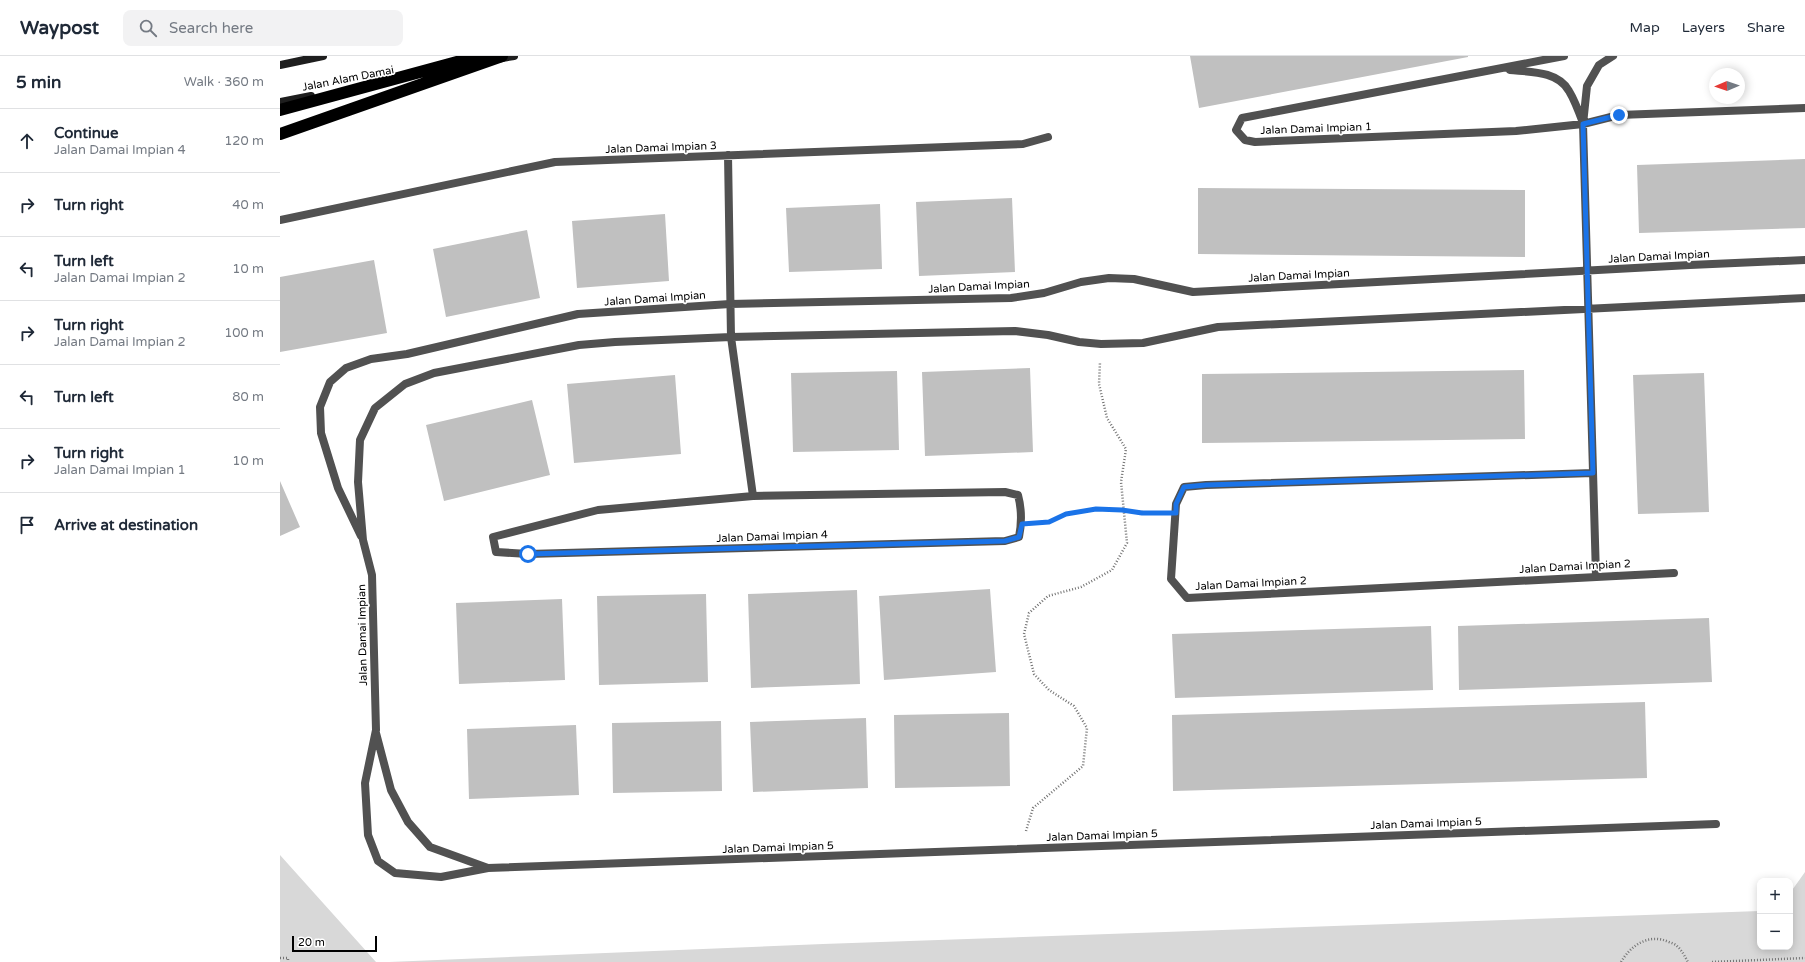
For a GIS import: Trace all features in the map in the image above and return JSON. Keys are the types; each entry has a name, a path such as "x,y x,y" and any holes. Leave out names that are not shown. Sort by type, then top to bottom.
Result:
{"highway":[{"path":"280,110 480,56"},
{"path":"280,134 502,56"}],"main road":[{"path":"280,66 323,56"},
{"name":"Jalan Alam Damai","path":"280,102 514,56"}],"street":[{"name":"Jalan Damai Impian 1","path":"1564,56 1242,118 1236,130 1245,140 1255,142 1516,131 1583,124 1619,115 1805,108"},
{"path":"1596,576 1583,124 1587,86 1599,65 1613,56"},
{"name":"Jalan Damai Impian 1","path":"1502,69 1538,72 1555,77 1569,90 1583,124"},
{"name":"Jalan Damai Impian 3","path":"280,220 556,162 1023,144 1048,136"},
{"path":"728,155 731,337 753,496"},
{"name":"Jalan Damai Impian","path":"363,540 338,488 322,433 320,407 330,382 346,368 371,359 407,354 578,314 730,304 1011,298 1044,293 1081,282 1109,278 1134,279 1193,292 1805,260"},
{"name":"Jalan Damai Impian","path":"488,868 430,847 408,822 391,790 376,730 372,575 363,540 358,482 360,440 375,408 404,384 434,373 579,345 615,342 731,337 1015,331 1048,335 1079,342 1101,344 1142,342 1218,327 1805,298"},
{"name":"Jalan Damai Impian 2","path":"1593,473 1206,485 1184,487 1176,504 1172,579 1187,598 1674,573"},
{"name":"Jalan Damai Impian 4","path":"1006,492 1018,495 1022,524 1019,537 1005,541 528,554 496,552 493,537 598,510 753,496 1006,492"},
{"name":"Jalan Damai Impian","path":"376,730 365,783 368,835 378,861 395,873 441,877 488,868"},
{"name":"Jalan Damai Impian 5","path":"488,868 1716,824"}],"path":[{"path":"1021,849 1033,808 1083,766 1087,728 1074,706 1049,690 1034,674 1024,634 1030,612 1048,596 1081,587 1112,570 1127,543 1122,510 1120,482 1126,449 1106,418 1099,384 1101,344"},
{"path":"1022,524 1049,522 1066,514 1096,509 1122,510 1142,513 1176,513"},
{"path":"1621,962 1634,946 1643,941 1655,939 1665,940 1677,946 1688,962"},
{"path":"280,958 288,958 288,962"},
{"path":"1712,962 1805,958"}],"shaded area":[{"path":"280,855 376,962 280,962"},
{"path":"1805,872 1805,962 389,962 823,944 1757,911 1757,950 1793,950 1793,889"}],"building":[{"path":"1190,56 1468,56 1468,57 1199,108"},
{"path":"1805,159 1805,228 1639,233 1637,165"},
{"path":"1198,188 1525,190 1525,257 1198,254"},
{"path":"1012,198 1015,272 919,276 916,202"},
{"path":"880,204 882,269 789,272 786,208"},
{"path":"665,214 669,281 577,288 572,221"},
{"path":"527,230 540,298 446,317 433,249"},
{"path":"374,260 387,333 280,352 280,277"},
{"path":"1030,368 1033,452 925,456 922,372"},
{"path":"1524,370 1525,439 1202,443 1202,374"},
{"path":"897,371 899,450 793,452 791,373"},
{"path":"1704,373 1709,512 1638,514 1633,375"},
{"path":"675,375 681,454 574,463 567,384"},
{"path":"532,400 550,475 444,501 426,425"},
{"path":"280,481 300,527 280,536"},
{"path":"990,589 996,672 884,680 879,596"},
{"path":"857,590 860,684 751,688 748,594"},
{"path":"706,594 708,682 599,685 597,596"},
{"path":"562,599 565,680 459,684 456,603"},
{"path":"1709,618 1712,682 1459,690 1458,626"},
{"path":"1431,626 1433,690 1175,698 1172,634"},
{"path":"1645,702 1647,778 1173,791 1172,715"},
{"path":"1009,713 1010,786 895,788 894,715"},
{"path":"866,718 868,788 753,792 750,722"},
{"path":"721,721 722,791 613,793 612,723"},
{"path":"576,725 579,795 469,799 467,729"}],"route":[{"path":"528,554 1005,541 1019,537 1022,524 1049,522 1066,514 1096,509 1122,510 1142,513 1176,513 1176,504 1184,487 1206,485 1593,473 1583,124 1619,115"}]}
